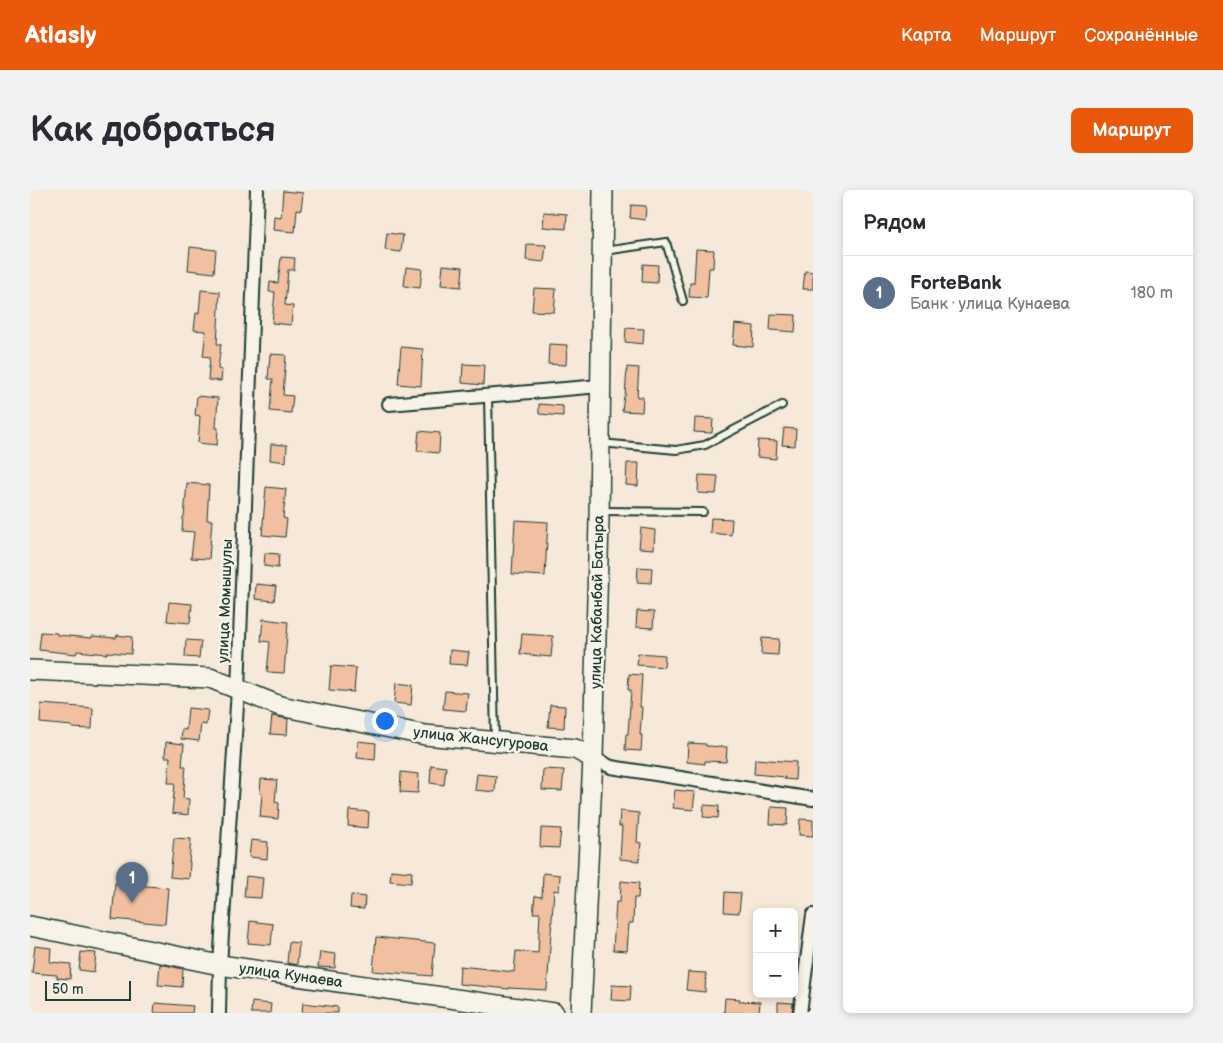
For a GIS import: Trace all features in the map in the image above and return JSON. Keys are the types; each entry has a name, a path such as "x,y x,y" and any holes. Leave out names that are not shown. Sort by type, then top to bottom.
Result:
{"street":[{"name":"улица Момышулы","path":"219,1013 220,964 238,690 258,190"},
{"name":"улица Кабанбай Батыра","path":"581,1013 593,758 599,511 603,190"},
{"path":"389,404 600,386"},
{"name":"улица Жансугурова","path":"30,670 210,678 280,706 425,735 575,749 611,767 813,800"},
{"path":"800,1013 813,915"},
{"name":"улица Кунаева","path":"30,926 220,964 554,1013"}],"lane":[{"path":"602,252 666,242 683,301"},
{"path":"488,396 495,742"},
{"path":"600,443 676,450 705,445 782,405"},
{"path":"599,511 703,512"}],"building":[{"path":"283,191 303,193 301,210 297,209 295,232 273,230 274,216 281,217"},
{"path":"631,205 646,206 645,220 630,218"},
{"path":"544,212 567,214 566,229 543,227"},
{"path":"387,233 403,235 401,252 385,250"},
{"path":"527,244 546,245 544,262 526,260"},
{"path":"190,247 216,250 214,273 188,270"},
{"path":"696,249 714,250 713,268 709,268 707,298 689,297 690,283 694,283"},
{"path":"281,257 295,258 294,270 288,270 285,305 293,306 291,325 272,323 275,292 269,292 270,282 278,283"},
{"path":"643,264 658,265 657,283 642,282"},
{"path":"443,265 463,267 461,287 441,285"},
{"path":"406,267 422,269 420,288 404,286"},
{"path":"805,271 813,272 813,289 803,289"},
{"path":"534,288 556,289 554,312 532,311"},
{"path":"201,290 220,292 217,344 221,344 218,369 222,370 221,381 208,380 210,357 203,356 206,331 194,330 196,313 199,313"},
{"path":"771,314 796,315 795,332 770,330"},
{"path":"735,324 754,326 753,347 733,345"},
{"path":"626,328 644,329 643,344 625,342"},
{"path":"549,344 567,345 566,365 548,364"},
{"path":"401,347 423,349 421,386 398,384"},
{"path":"270,354 286,355 283,395 293,396 291,413 270,411 273,379 268,379"},
{"path":"463,364 484,365 483,385 462,383"},
{"path":"627,367 639,368 637,397 643,397 642,412 622,411"},
{"path":"197,396 218,398 217,445 198,443 200,416 195,415"},
{"path":"539,404 563,406 563,416 539,414"},
{"path":"695,418 713,419 712,433 694,432"},
{"path":"784,428 796,429 795,446 782,445"},
{"path":"419,431 440,433 439,453 417,451"},
{"path":"758,440 777,441 776,459 757,457"},
{"path":"271,444 287,445 286,462 270,460"},
{"path":"627,463 639,463 638,486 626,485"},
{"path":"699,475 718,476 716,494 698,493"},
{"path":"187,483 209,485 207,520 212,520 209,559 191,558 194,532 182,531"},
{"path":"266,487 286,489 283,518 287,519 285,537 262,535"},
{"path":"711,518 732,519 731,535 710,533"},
{"path":"515,520 548,522 545,576 512,574"},
{"path":"641,528 655,530 654,549 639,548"},
{"path":"265,553 279,554 278,568 264,566"},
{"path":"638,567 652,568 651,583 637,582"},
{"path":"256,584 276,586 274,601 255,599"},
{"path":"169,602 192,604 190,623 167,621"},
{"path":"637,611 654,612 653,628 636,627"},
{"path":"263,619 288,622 284,673 267,672 270,642 261,641"},
{"path":"41,632 92,638 92,636 116,638 117,635 132,637 131,654 77,651 76,654 39,650"},
{"path":"522,634 553,636 551,657 520,654"},
{"path":"762,638 779,639 778,655 761,654"},
{"path":"186,640 201,641 199,658 185,657"},
{"path":"450,650 469,652 467,665 449,664"},
{"path":"638,653 665,655 664,667 637,665"},
{"path":"331,666 356,668 354,692 329,690"},
{"path":"629,674 642,675 640,707 642,707 641,751 625,750 631,690 628,690"},
{"path":"396,683 413,685 411,705 394,703"},
{"path":"445,691 468,693 466,711 443,709"},
{"path":"41,704 93,708 92,729 40,723"},
{"path":"550,705 565,706 564,728 548,727"},
{"path":"188,708 208,710 206,725 201,724 199,741 181,739 182,729 186,730"},
{"path":"272,716 288,719 287,735 270,734"},
{"path":"358,741 376,743 375,760 357,758"},
{"path":"166,742 184,744 182,766 186,766 183,798 189,799 188,815 172,813 175,783 168,783 170,757 165,757"},
{"path":"688,743 727,747 726,762 705,761 705,764 687,762"},
{"path":"755,759 796,762 795,780 784,779 785,777 754,774"},
{"path":"431,765 446,767 444,785 430,783"},
{"path":"543,769 564,770 562,791 542,790"},
{"path":"401,772 419,774 418,793 400,792"},
{"path":"477,774 496,776 495,792 475,790"},
{"path":"261,779 277,780 275,802 279,803 278,819 260,817"},
{"path":"675,790 695,792 693,810 673,808"},
{"path":"704,805 719,806 718,818 703,817"},
{"path":"771,807 788,808 787,825 770,824"},
{"path":"349,810 369,812 368,828 348,826"},
{"path":"620,811 639,813 637,842 641,843 639,861 620,859 622,826 619,826"},
{"path":"800,819 813,820 813,836 799,835"},
{"path":"541,828 561,829 559,848 540,847"},
{"path":"174,838 191,839 189,879 170,877"},
{"path":"251,840 268,842 267,859 249,857"},
{"path":"391,870 412,872 411,883 390,881"},
{"path":"543,873 560,875 559,891 554,890 547,990 509,989 459,984 460,966 514,972 516,951 538,953 540,913 533,913 535,896 542,897"},
{"path":"246,876 263,878 261,898 244,897"},
{"path":"621,881 639,883 638,898 634,898 633,923 629,923 627,951 613,950 616,902 620,902"},
{"path":"115,883 168,888 165,924 112,919"},
{"path":"725,892 741,893 739,913 724,912"},
{"path":"351,895 365,897 364,909 350,908"},
{"path":"250,921 273,924 271,945 248,943"},
{"path":"376,937 435,943 432,976 373,971"},
{"path":"289,942 299,943 297,965 287,963"},
{"path":"35,946 51,948 50,962 71,964 70,979 57,978 57,975 32,973"},
{"path":"81,952 96,953 94,972 79,970"},
{"path":"320,952 336,954 335,968 318,967"},
{"path":"160,964 183,969 182,987 158,985"},
{"path":"688,972 706,973 705,992 686,990"},
{"path":"612,985 631,986 630,1001 611,1000"},
{"path":"725,998 760,1002 759,1013 724,1013"},
{"path":"252,1002 271,1004 270,1013 251,1013"},
{"path":"778,1002 793,1003 792,1013 778,1013"},
{"path":"155,1003 193,1006 192,1013 154,1013"},
{"path":"303,1003 338,1007 338,1013 302,1013"}],"place":[{"name":"ForteBank","path":"132,903"}]}
